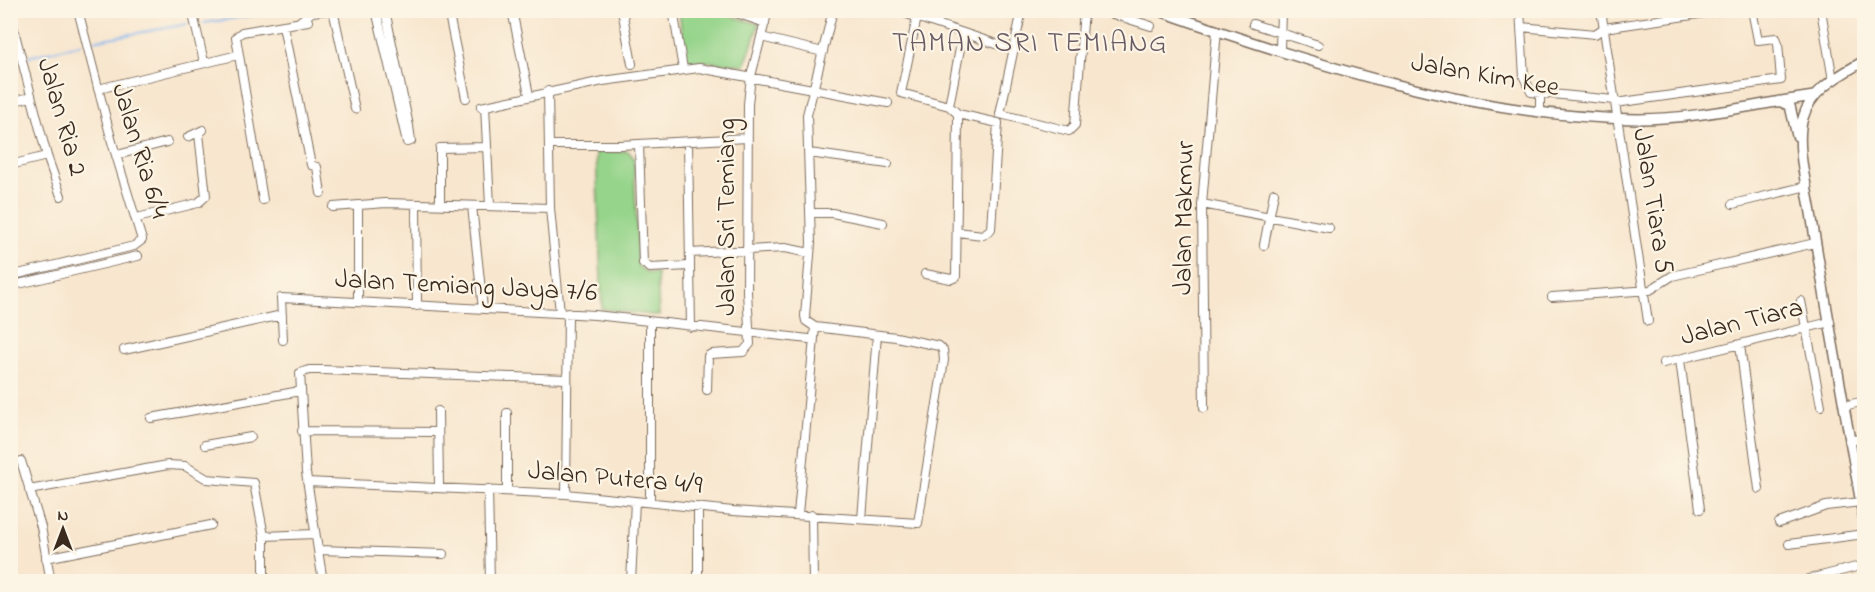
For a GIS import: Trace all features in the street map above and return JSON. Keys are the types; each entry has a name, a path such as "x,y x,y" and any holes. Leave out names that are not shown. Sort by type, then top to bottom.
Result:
{"street":[{"name":"Jalan Ria 6/4","path":"10,276 140,244 142,236 98,89 78,10"},
{"path":"297,23 312,12 331,10 354,109"},
{"path":"376,10 407,142 411,141 409,126 385,10"},
{"path":"448,10 466,98"},
{"path":"512,10 529,95"},
{"path":"622,10 632,64"},
{"path":"673,10 683,69"},
{"path":"728,10 765,23"},
{"name":"Jalan Sri Temiang","path":"707,390 708,356 743,352 749,347 747,138 751,76 768,10"},
{"path":"798,514 812,326 805,316 810,253 807,115 833,10"},
{"path":"1022,10 1000,114 1072,130 1084,10"},
{"path":"1100,10 1151,26"},
{"name":"Jalan Kim Kee","path":"1157,10 1280,50 1415,89 1487,103 1540,110 1617,118 1658,118 1814,96"},
{"path":"1280,50 1281,10"},
{"path":"1520,10 1526,86 1531,92 1540,96 1615,101 1781,80 1776,38 1758,40 1752,10"},
{"name":"Jalan Tiara 5","path":"1601,10 1648,321"},
{"path":"1521,27 1595,34 1604,28 1726,10"},
{"path":"1821,10 1833,80"},
{"path":"898,11 1014,50"},
{"path":"917,17 901,93 924,102 949,106 958,114 998,123 991,229 983,235 957,232"},
{"name":"Jalan Ria 2","path":"11,18 47,156 61,196"},
{"path":"194,18 204,62"},
{"path":"263,200 236,37 242,32 308,21"},
{"path":"1253,24 1318,45"},
{"path":"283,26 311,165 317,167 321,193"},
{"name":"Jalan Makmur","path":"1204,408 1202,204 1217,30"},
{"path":"949,106 963,33"},
{"path":"761,37 823,52"},
{"path":"98,89 238,55"},
{"path":"1802,158 1802,122 1814,96 1833,80 1864,61"},
{"path":"490,206 483,106 548,91 683,69 709,69 888,103"},
{"path":"548,91 550,208 564,313 566,494"},
{"path":"1540,96 1540,110"},
{"path":"10,102 31,97"},
{"path":"1779,101 1787,103 1792,111 1802,158 1815,243 1847,405 1864,522"},
{"path":"925,274 951,279 956,277 958,114"},
{"path":"137,218 198,203 206,196 201,132 188,137"},
{"path":"549,145 639,144 747,138"},
{"path":"117,155 166,142"},
{"path":"688,142 691,327"},
{"path":"639,144 643,263 650,268 690,266"},
{"path":"440,204 440,148 487,147"},
{"path":"809,153 888,164"},
{"path":"10,165 47,156"},
{"path":"1733,204 1806,186"},
{"path":"1264,246 1274,193"},
{"path":"416,204 417,306"},
{"path":"333,207 440,204 550,208"},
{"path":"1202,204 1329,228"},
{"path":"358,205 358,302"},
{"path":"472,206 483,309"},
{"path":"810,213 832,213 883,223"},
{"path":"1552,297 1645,291 1672,276 1815,243"},
{"path":"690,253 785,249 810,253"},
{"path":"10,286 138,255"},
{"name":"Jalan Temiang Jaya 7/6","path":"282,315 281,298 564,313 809,339"},
{"path":"1801,301 1808,328 1821,406"},
{"path":"124,350 282,315 283,340"},
{"path":"650,322 650,502"},
{"name":"Jalan Tiara","path":"1663,363 1830,322"},
{"path":"812,326 877,334 862,519"},
{"name":"Jalan Putera 4/9","path":"307,482 507,490 918,523 944,360 943,350 939,346 877,334"},
{"path":"1740,345 1758,489"},
{"path":"1680,360 1700,509"},
{"path":"322,582 302,431 298,377 304,371 566,379"},
{"path":"151,418 300,391"},
{"path":"1847,405 1863,401"},
{"path":"438,411 439,486"},
{"path":"507,413 507,490"},
{"path":"302,431 438,432"},
{"path":"205,445 251,436"},
{"path":"1852,440 1864,438"},
{"path":"21,461 41,527 51,582"},
{"path":"29,490 168,465 185,466 207,478 254,483 264,536 264,582"},
{"path":"488,489 490,582"},
{"path":"631,582 635,501"},
{"path":"1779,523 1826,506 1862,505"},
{"path":"698,507 698,582"},
{"path":"812,515 813,582"},
{"path":"46,558 211,525"},
{"path":"264,536 315,534"},
{"path":"1789,544 1864,534"},
{"path":"318,550 443,554"},
{"path":"1809,579 1864,565"}],"green space":[{"path":"679,11 714,11 759,24 745,65 685,60"},
{"path":"628,151 634,158 638,266 648,273 657,273 659,316 602,309 596,152"}],"waterway":[{"path":"204,23 290,10"},
{"path":"92,41 188,24"},
{"path":"28,57 81,44"},
{"path":"10,62 17,60"}],"district":[{"name":"TAMAN SRI TEMIANG","path":"1030,44"}]}
